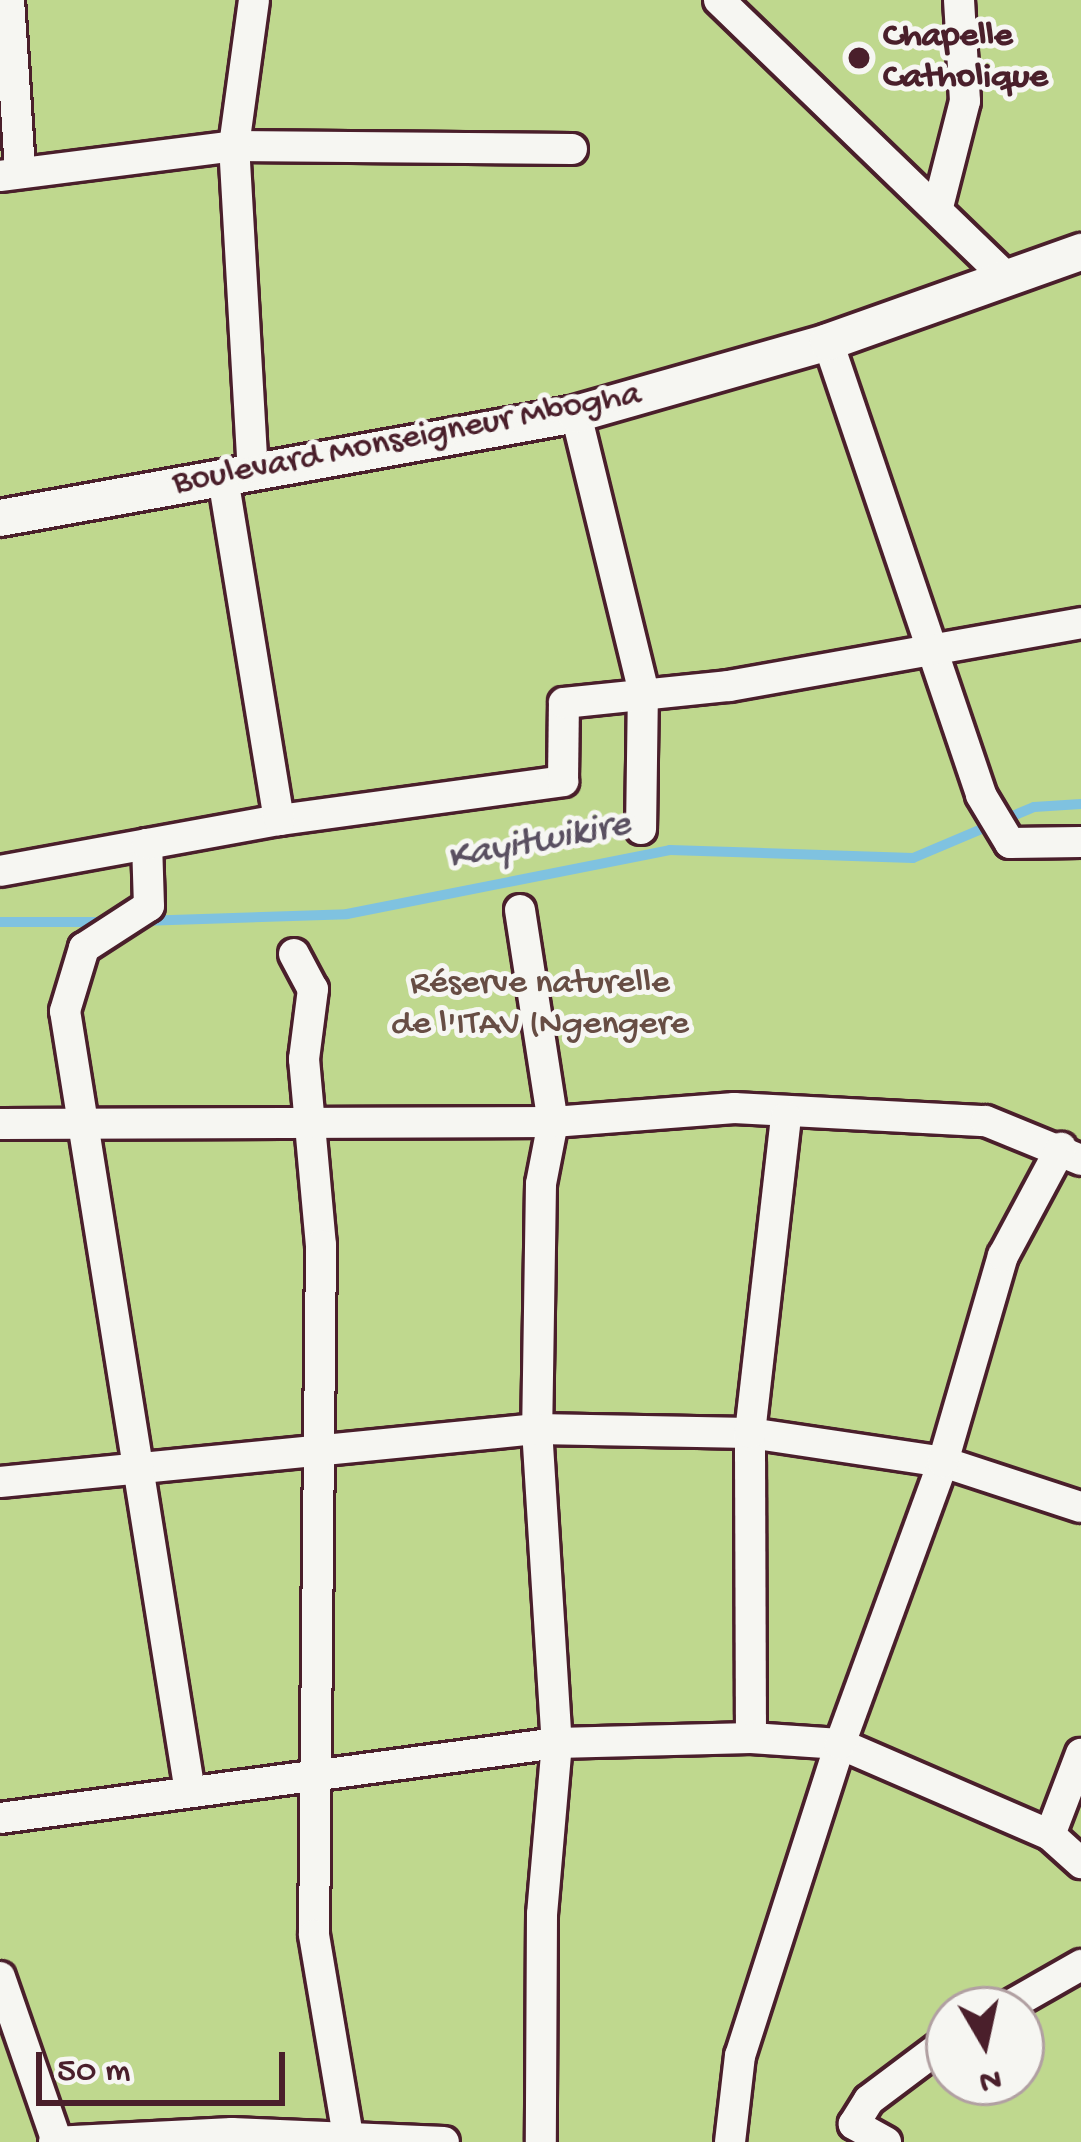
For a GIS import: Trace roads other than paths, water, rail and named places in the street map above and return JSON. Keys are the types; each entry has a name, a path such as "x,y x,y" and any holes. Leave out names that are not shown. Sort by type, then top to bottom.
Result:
{"street":[{"path":"9,0 10,174 234,146 572,148"},
{"path":"254,0 234,146 238,476 279,820"},
{"path":"719,0 940,203 1007,278"},
{"path":"940,203 965,101 959,0"},
{"name":"Boulevard Monseigneur Mbogha","path":"0,518 577,414 828,342 1081,252"},
{"path":"828,342 937,654 981,796 1010,843 1081,842"},
{"path":"577,414 644,688 641,829"},
{"path":"0,871 279,820 563,781 563,703 644,688 937,654 1081,623"},
{"path":"147,844 149,906 85,948 65,1011 190,1792"},
{"path":"520,910 553,1122 541,1184 537,1429 557,1743 542,1915 541,2142"},
{"path":"294,954 313,988 304,1058 314,1119 321,1773 314,1936 348,2138"},
{"path":"0,1124 314,1119 553,1122 734,1108 786,1117 986,1121 1071,1154 1003,1256 943,1462 840,1744 740,2056 730,2142"},
{"path":"752,1738 750,1433 786,1117"},
{"path":"0,1482 137,1474 537,1429 750,1433 943,1462 1081,1507"},
{"path":"0,1818 557,1743 752,1738 840,1744 1050,1835 1081,1863"},
{"path":"1050,1835 1081,1754"},
{"path":"1044,1986 1081,1965"},
{"path":"0,1976 56,2142 348,2138 444,2142"},
{"path":"886,2142 854,2124 869,2099 925,2058"}],"waterway":[{"name":"Kayitwikire","path":"141,921 347,914 670,850 913,858 1034,807 1081,804"},
{"name":"Kayitwikire","path":"0,922 111,922"}],"place":[{"name":"Chapelle Catholique","path":"859,58"}],"park label":[{"name":"Réserve naturelle de l'ITAV (Ngengere","path":"540,1004"}]}
